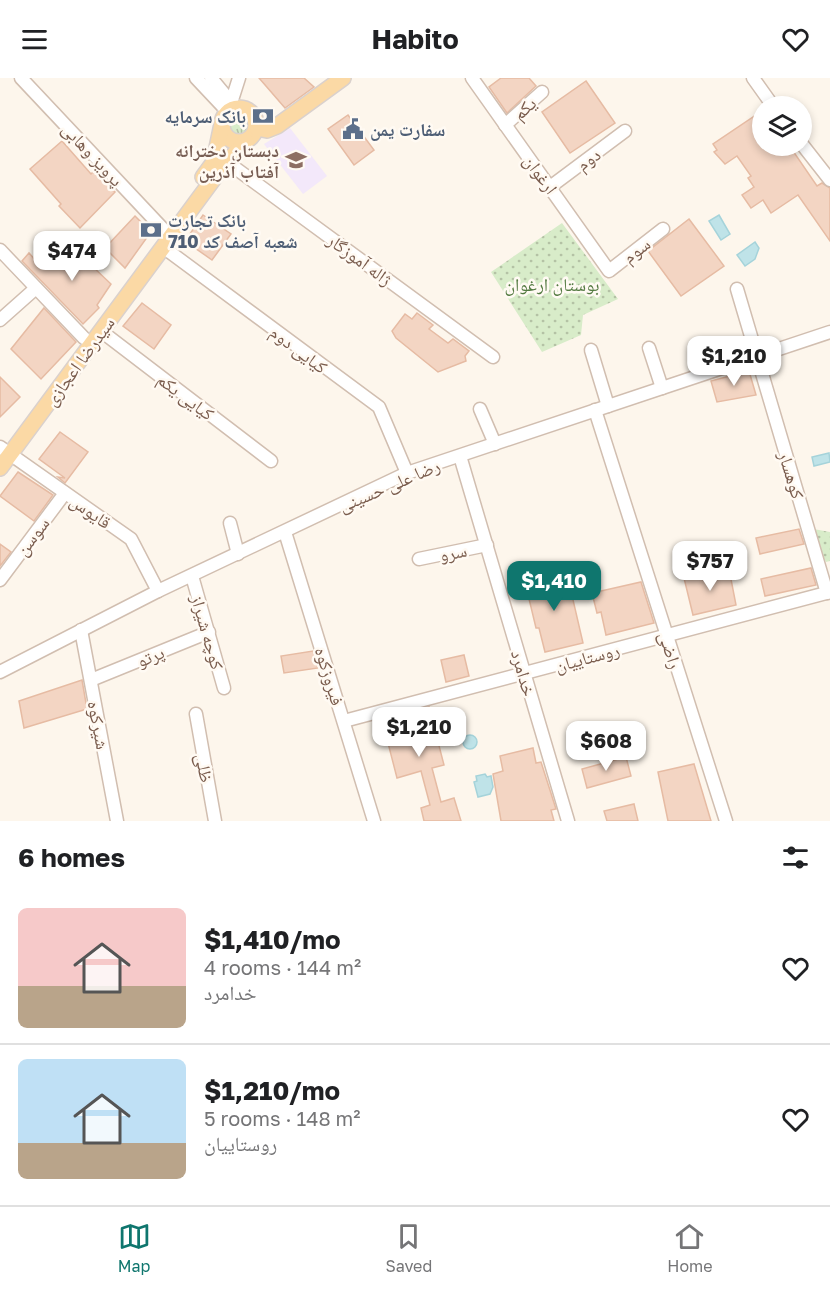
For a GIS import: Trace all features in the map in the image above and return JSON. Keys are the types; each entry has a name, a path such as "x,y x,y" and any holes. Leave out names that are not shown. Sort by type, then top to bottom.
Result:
{"main road":[{"path":"246,141 229,139 229,111 251,112 256,128 267,130 277,126 343,78"},
{"name":"سیدرضا اعجازی","path":"0,468 3,450 214,162 229,111"},
{"name":"سیدرضا اعجازی","path":"3,450 101,331 227,162 256,128"}],"street":[{"name":"پرویز وهابی","path":"21,78 164,230"},
{"path":"196,78 229,111"},
{"path":"211,78 229,111"},
{"path":"229,111 239,78"},
{"name":"ارغوان","path":"472,78 609,271"},
{"path":"753,78 766,96"},
{"name":"یکم","path":"505,125 542,92"},
{"name":"دوم","path":"550,187 625,131"},
{"path":"811,156 830,180"},
{"name":"ژاله آموزگار","path":"227,162 493,357"},
{"name":"سوم","path":"609,271 663,229"},
{"name":"کیایی دوم","path":"163,247 378,407 407,473"},
{"path":"0,250 84,338"},
{"path":"0,320 36,288"},
{"name":"کوهسار","path":"737,289 829,593"},
{"name":"کیایی یکم","path":"101,331 271,461"},
{"name":"رضا علی حسینی","path":"0,672 158,591 407,473 830,332"},
{"path":"649,348 662,388"},
{"path":"591,350 608,406"},
{"path":"480,409 495,444"},
{"name":"راضی","path":"595,410 726,821"},
{"name":"قایوس","path":"3,450 131,539 158,591"},
{"name":"خدامرد","path":"460,456 568,821"},
{"name":"سوسن","path":"0,580 65,493"},
{"path":"230,523 238,554"},
{"name":"فیروزکوه","path":"285,532 374,821"},
{"name":"سرو","path":"419,559 486,545"},
{"name":"کوچه شیراز","path":"192,576 224,688"},
{"name":"روستاییان","path":"344,721 829,593"},
{"name":"شیرکوه","path":"81,630 117,821"},
{"name":"پرتو","path":"91,680 209,632"},
{"name":"ظلی","path":"196,714 215,821"}],"shaded area":[{"name":"دبستان دخترانه آفتاب آذرین","path":"290,128 327,176 303,194 264,144"}],"green space":[{"path":"239,112 249,116 253,126 249,136 239,140 229,136 225,126 229,116"},
{"name":"بوستان ارغوان","path":"562,223 618,299 583,315 581,335 542,352 491,272"},
{"path":"808,528 830,532 830,561 826,562"}],"water":[{"path":"719,215 730,234 721,240 709,221"},
{"path":"755,242 759,248 755,259 745,266 737,255"},
{"path":"829,453 830,462 814,466 812,457"},
{"path":"470,735 475,737 477,742 475,747 470,749 465,747 463,742 465,737"},
{"path":"485,774 487,777 491,776 493,787 490,794 478,797 474,782 477,781 476,776"}],"building":[{"path":"259,78 304,78 314,87 285,108"},
{"path":"501,78 529,78 536,86 507,113 489,87"},
{"path":"586,81 615,123 570,153 542,112"},
{"path":"348,115 374,150 354,165 328,129"},
{"path":"752,118 752,156 796,156 817,186 822,183 830,188 830,241 798,195 771,213 763,200 751,208 742,195 754,187 748,178 751,176 737,156 725,164 714,152 717,150 713,144"},
{"path":"62,141 91,174 94,171 115,192 80,228 30,169"},
{"path":"203,215 231,234 212,260 185,241"},
{"path":"135,216 148,229 148,236 125,268 105,248"},
{"path":"689,219 724,266 681,296 648,251"},
{"path":"71,246 111,284 97,305 99,308 83,324 22,261 29,253 37,262 53,264"},
{"path":"142,303 171,325 154,349 123,326"},
{"path":"44,308 76,342 41,379 11,349"},
{"path":"417,313 433,325 429,329 448,343 453,339 469,351 465,356 466,361 438,372 396,338 392,331 405,314 412,319"},
{"path":"749,371 756,395 717,402 711,381"},
{"path":"0,377 20,397 0,417"},
{"path":"60,432 88,452 65,483 58,477 65,478 39,459"},
{"path":"18,472 53,495 34,521 0,496"},
{"path":"799,529 804,544 760,554 756,538"},
{"path":"0,544 11,552 0,566"},
{"path":"811,568 816,585 765,596 761,579"},
{"path":"729,569 736,605 693,615 684,578"},
{"path":"567,574 583,643 545,652 539,628 536,628 525,582"},
{"path":"641,582 654,623 606,635 601,612 597,613 592,593"},
{"path":"313,651 318,668 284,673 281,656"},
{"path":"464,655 469,676 446,682 441,660"},
{"path":"82,680 87,709 24,728 19,701"},
{"path":"429,707 444,765 432,768 441,802 454,798 461,821 424,821 421,808 430,805 421,771 397,778 387,739 382,740 377,721"},
{"path":"533,748 536,763 541,762 556,809 551,810 554,821 501,821 493,774 503,771 500,756"},
{"path":"626,757 631,776 587,788 582,769"},
{"path":"694,764 711,821 668,821 658,772"},
{"path":"634,804 638,821 607,821 604,811"}],"place":[{"name":"بانک سرمایه","path":"263,116"},
{"name":"سفارت یمن","path":"353,129"},
{"name":"دبستان دخترانه آفتاب آذرین","path":"296,160"},
{"name":"بانک تجارت شعبه آصف کد 710","path":"151,230"}]}
